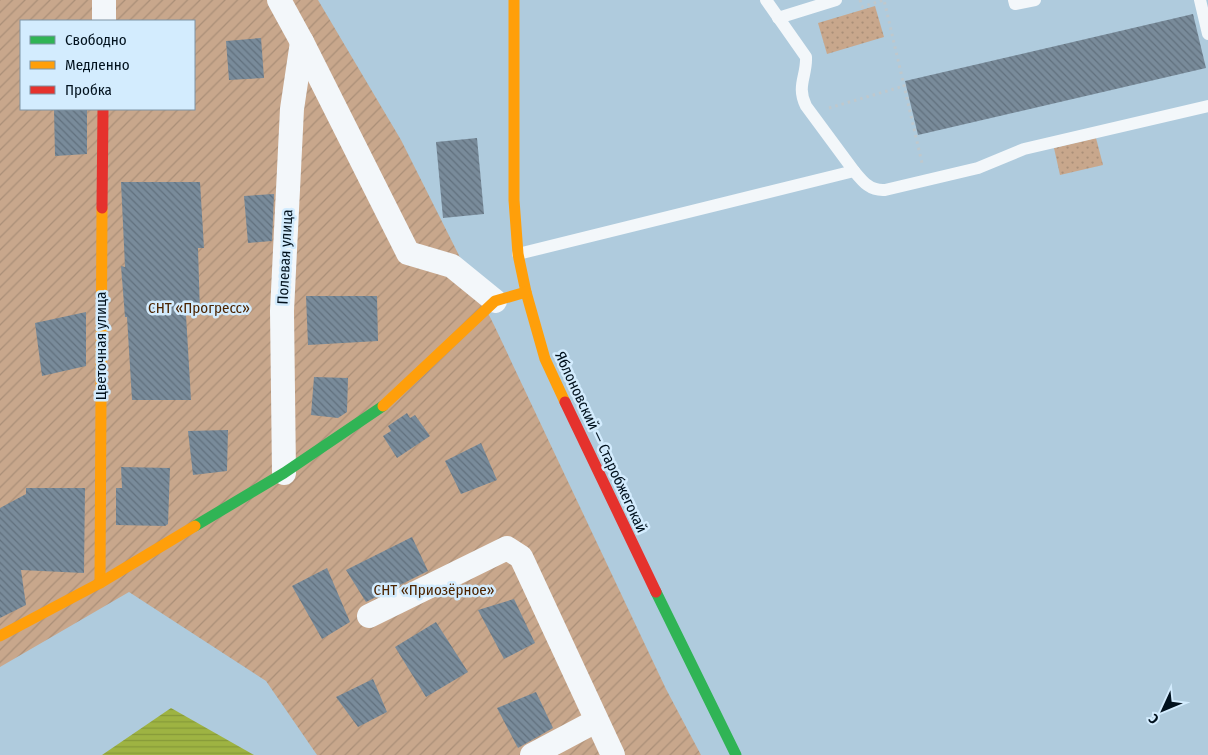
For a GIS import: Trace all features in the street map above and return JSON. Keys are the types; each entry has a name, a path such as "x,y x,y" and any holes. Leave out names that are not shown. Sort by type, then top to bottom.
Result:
{"street":[{"path":"104,0 104,20"},
{"path":"279,0 408,253 452,266 495,301"},
{"name":"Яблоновский — Старобжегокай","path":"514,0 514,200 518,254 526,292 545,359 608,495 736,755"},
{"name":"Полевая улица","path":"284,473 283,301 292,109 302,42"},
{"name":"Цветочная улица","path":"100,583 103,110"},
{"path":"0,636 100,583 284,473 380,409 495,301 526,292"},
{"path":"369,616 507,548 521,556 613,755"},
{"path":"532,755 596,721"}],"lane":[{"path":"766,0 806,57 801,89 802,98 854,170 870,188 877,190 978,168 1024,149 1208,106"},
{"path":"778,18 836,0"},
{"path":"1014,0 1015,4 1035,0"},
{"path":"1200,0 1208,34"},
{"path":"518,254 854,170"}],"path":[{"path":"860,0 862,7 884,0 926,180"},
{"path":"812,114 904,86"}],"green space":[{"name":"СНТ «Прогресс»","path":"0,0 318,0 401,140 494,325 666,689 701,755 317,755 266,681 129,592 0,667"},
{"path":"875,6 884,37 827,54 818,23"},
{"path":"1096,138 1103,165 1060,175 1054,148"}],"shaded area":[{"path":"171,708 254,755 102,755"}],"building":[{"path":"1193,14 1206,68 918,135 905,81"},
{"path":"261,38 264,78 229,80 226,41"},
{"path":"54,110 87,110 87,154 55,156"},
{"path":"477,138 484,214 443,218 436,142"},
{"path":"121,182 200,182 204,248 198,248 200,314 186,315 191,400 132,400 127,317 125,317 121,266 125,267"},
{"path":"274,194 272,241 248,243 244,196"},
{"path":"306,296 377,296 378,341 308,345"},
{"path":"86,312 86,366 42,376 35,323"},
{"path":"314,377 348,378 347,412 338,418 311,415"},
{"path":"407,413 410,418 415,415 430,436 397,458 383,436 391,431 388,426"},
{"path":"228,430 227,471 193,475 188,431"},
{"path":"481,443 497,480 461,494 445,461"},
{"path":"121,467 170,468 168,524 165,526 116,525 116,488 122,488"},
{"path":"26,488 85,488 84,573 21,570 26,605 0,618 0,508 26,494"},
{"path":"412,537 428,571 366,602 346,570"},
{"path":"327,568 350,622 322,639 292,586"},
{"path":"514,599 535,643 504,659 478,610"},
{"path":"436,622 468,672 426,697 395,647"},
{"path":"373,679 387,712 358,727 336,697"},
{"path":"536,692 553,728 518,748 497,708"}],"traffic: fast":[{"path":"195,526 284,473 383,406"},
{"path":"656,592 736,755"}],"traffic: slow":[{"path":"514,0 514,200 518,254 526,292 545,359 565,402"},
{"path":"100,583 102,208"},
{"path":"383,406 495,301 526,292"},
{"path":"0,636 100,583 195,526"}],"traffic: jam":[{"path":"102,208 103,110"},
{"path":"565,402 656,592"}],"park label":[{"name":"СНТ «Приозёрное»","path":"434,590"}]}
